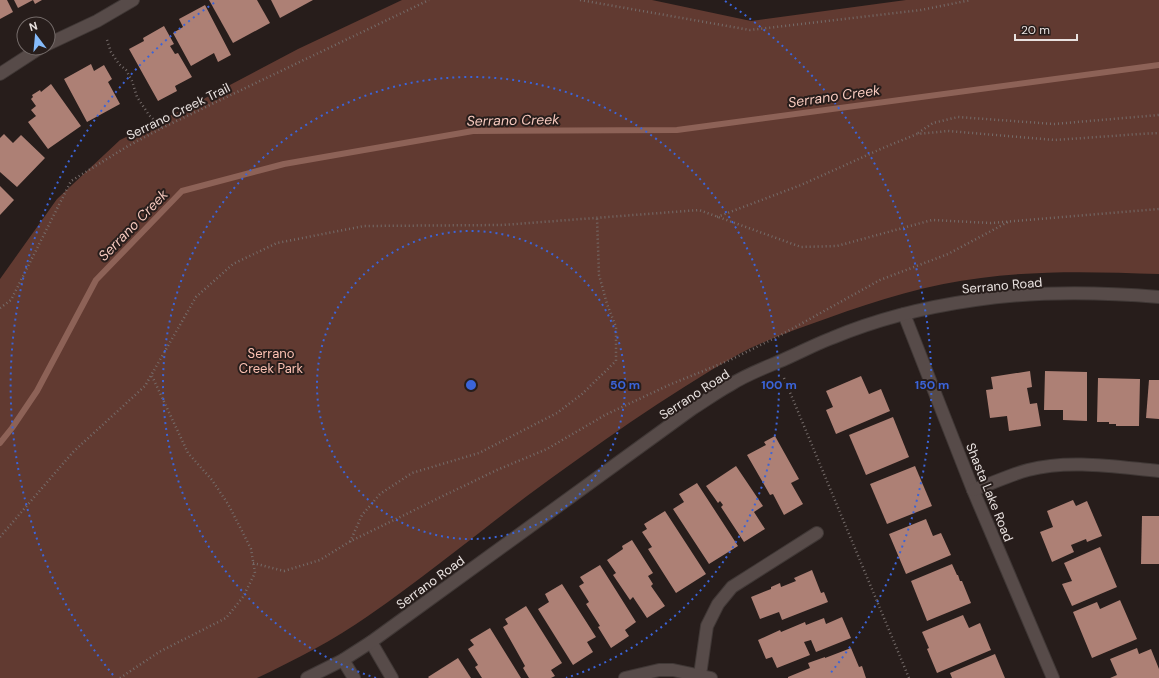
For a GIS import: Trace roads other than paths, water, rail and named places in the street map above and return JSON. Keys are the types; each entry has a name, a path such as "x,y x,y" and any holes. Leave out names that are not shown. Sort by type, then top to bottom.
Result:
{"street":[{"path":"56,40 92,23 118,4 133,0"},
{"path":"0,74 28,56"},
{"name":"Serrano Road","path":"307,678 343,660 371,642 692,410 732,384 778,362 832,338 867,325 904,314 944,305 1010,296 1068,293 1124,294 1159,297"},
{"name":"Shasta Lake Road","path":"904,314 973,490 1053,678"},
{"path":"973,490 1028,470 1055,466 1084,465 1159,471"},
{"path":"626,678 659,670 673,670 705,676 707,626 718,604 732,587 817,533"},
{"path":"371,642 392,678"},
{"path":"343,660 354,678"}],"waterway":[{"name":"Serrano Creek","path":"0,443 37,391 96,280 182,191 284,164 473,131 677,130 1159,65"}],"park label":[{"name":"Serrano Creek Park","path":"271,360"}]}
